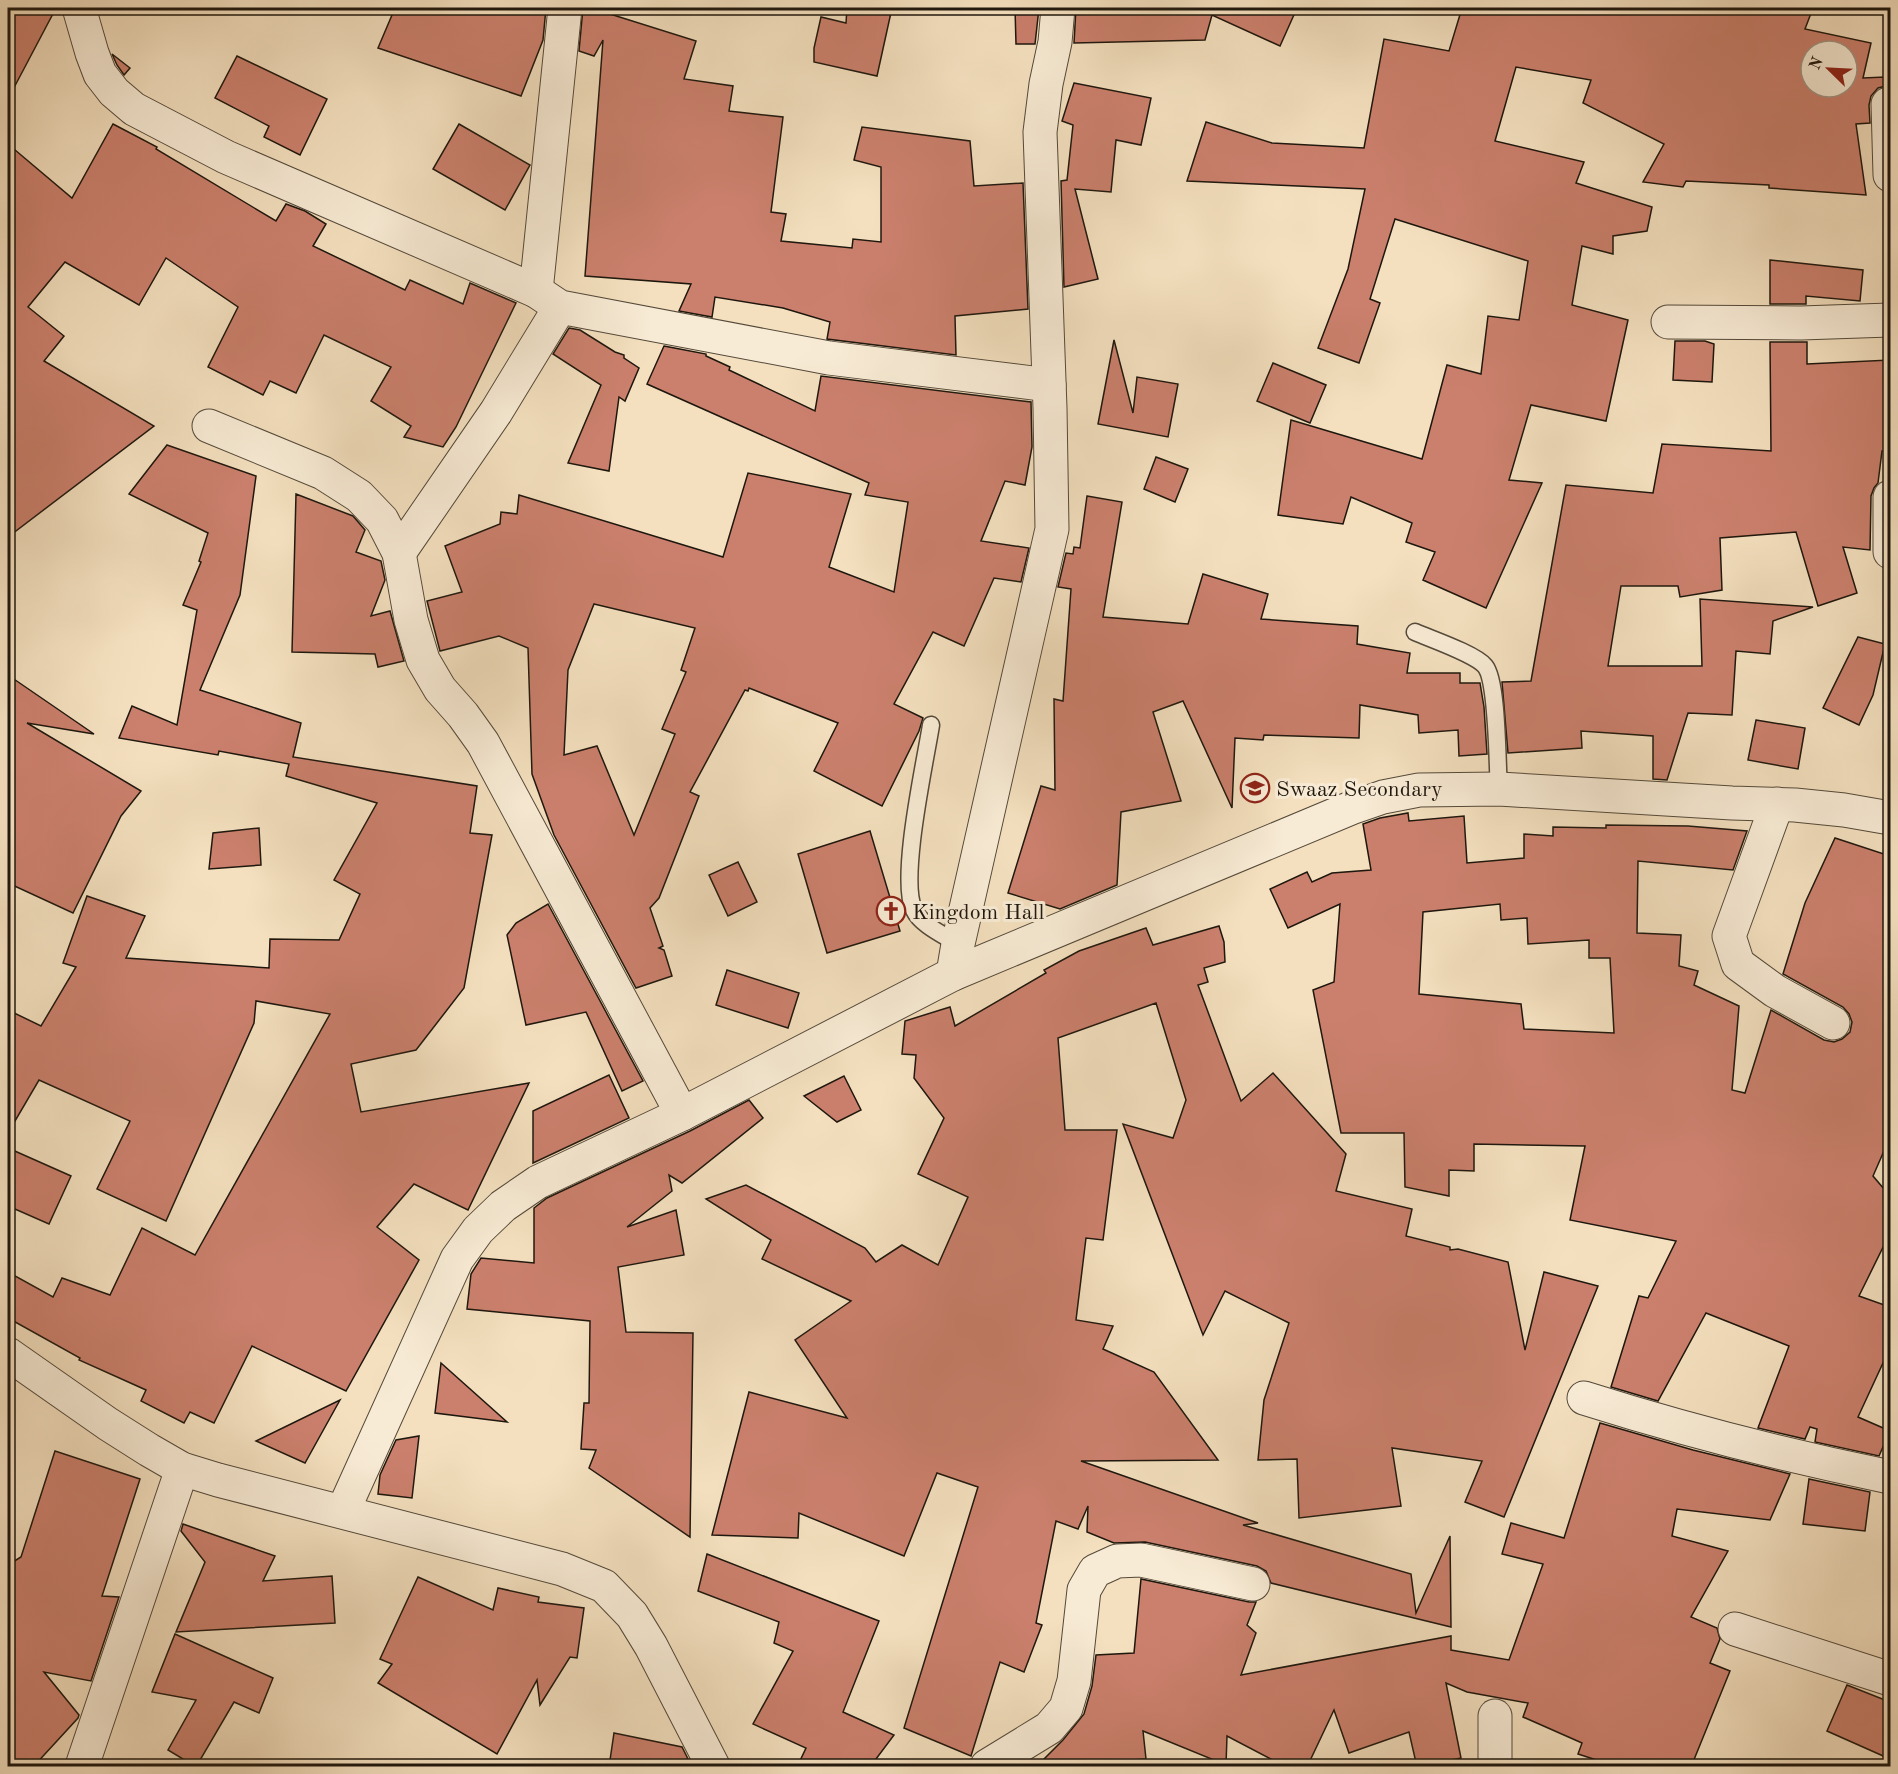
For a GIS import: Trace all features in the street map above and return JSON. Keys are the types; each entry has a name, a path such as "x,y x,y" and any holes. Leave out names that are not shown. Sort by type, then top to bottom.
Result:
{"street":[{"path":"79,8 100,74 114,92 134,109 236,161 548,299 829,358 1049,385"},
{"path":"399,553 496,412 548,299 565,8"},
{"path":"955,959 1052,529 1040,132 1046,84 1055,42 1058,8"},
{"path":"1888,104 1890,175"},
{"path":"1668,322 1801,323 1890,320"},
{"path":"209,426 323,473 358,496 382,520 399,553 411,620 423,660 440,689 483,743 682,1114"},
{"path":"1890,497 1890,552"},
{"path":"343,1511 457,1259 478,1230 503,1206 538,1182 682,1114 955,959 1383,797 1419,790 1499,789 1777,804 1844,810 1890,818"},
{"path":"1777,804 1729,936 1738,964 1775,991 1833,1023"},
{"path":"8,1354 108,1424 182,1469 562,1569 604,1586 632,1615 645,1636 713,1767"},
{"path":"1584,1398 1672,1425 1826,1464 1890,1477"},
{"path":"82,1767 182,1469"},
{"path":"987,1767 1049,1728 1066,1708 1074,1681 1084,1590 1095,1571 1117,1561 1141,1560 1253,1584"},
{"path":"1735,1629 1890,1678"},
{"path":"1495,1716 1495,1767"}],"lane":[{"path":"1415,632 1467,654 1485,666 1492,682 1499,789"},
{"path":"931,725 911,848 909,891 914,911 927,923 955,959"}],"building":[{"path":"8,8 56,8 8,99"},
{"path":"395,8 546,8 543,40 521,96 378,48"},
{"path":"583,8 591,8 696,41 684,79 733,86 729,111 783,117 771,212 786,214 781,241 852,248 853,239 881,242 881,167 854,160 862,127 970,141 974,186 1023,183 1028,309 955,316 956,355 827,339 830,322 783,308 715,297 712,317 679,311 691,284 585,276 603,40 594,56 579,51"},
{"path":"847,8 892,8 877,76 814,62 814,48 821,17 846,23"},
{"path":"1015,8 1039,8 1035,44 1016,44"},
{"path":"1076,8 1297,8 1280,46 1212,15 1205,40 1074,43"},
{"path":"1462,8 1813,8 1805,29 1852,39 1799,39 1799,99 1859,99 1859,40 1871,43 1863,78 1885,77 1886,86 1878,88 1871,96 1870,123 1856,124 1866,195 1769,188 1769,185 1686,181 1683,187 1643,182 1664,144 1583,103 1591,80 1516,67 1495,141 1584,162 1576,183 1652,207 1647,231 1613,236 1613,254 1582,246 1572,305 1628,320 1606,421 1531,405 1509,480 1542,483 1486,608 1423,580 1435,552 1406,542 1412,523 1351,497 1343,524 1278,515 1291,420 1422,459 1447,365 1481,374 1488,316 1519,320 1528,261 1395,219 1370,299 1380,303 1359,363 1318,348 1348,269 1365,189 1187,181 1206,122 1272,143 1364,148 1384,39 1449,51"},
{"path":"112,54 130,68 124,75 117,65"},
{"path":"237,56 327,99 300,155 264,137 269,126 215,98"},
{"path":"1074,83 1151,98 1141,145 1116,140 1111,192 1075,189 1098,279 1064,287 1061,181 1067,180 1073,125 1062,121"},
{"path":"113,124 157,147 156,149 276,221 286,204 305,211 326,224 313,246 405,290 410,280 463,304 470,283 516,303 456,427 443,447 404,437 411,426 371,401 391,367 324,335 296,393 270,381 263,395 208,367 238,307 166,258 139,305 65,262 28,307 64,336 44,361 154,426 8,537 8,144 72,198"},
{"path":"459,124 530,165 505,210 433,169"},
{"path":"1770,260 1863,270 1860,301 1806,296 1806,304 1770,304"},
{"path":"569,328 580,330 615,352 624,355 624,358 639,368 625,401 619,397 609,471 568,463 601,385 553,354"},
{"path":"1114,340 1133,413 1137,377 1178,384 1168,437 1098,424"},
{"path":"1675,341 1705,341 1714,344 1712,382 1673,380"},
{"path":"1770,342 1807,342 1807,364 1890,360 1888,451 1882,451 1878,483 1871,496 1870,550 1843,547 1857,593 1818,606 1796,532 1720,538 1722,590 1680,597 1678,586 1621,586 1608,666 1702,666 1700,599 1813,607 1773,621 1770,654 1736,651 1732,715 1688,713 1667,780 1653,779 1653,736 1581,731 1582,748 1508,753 1502,682 1531,681 1566,485 1653,493 1662,444 1771,451"},
{"path":"664,346 706,354 730,367 729,370 815,411 821,376 1031,402 1032,447 1025,485 1005,481 981,541 1029,548 1021,582 994,578 964,646 933,632 894,704 923,718 919,731 882,806 814,771 838,723 749,688 748,691 745,690 690,792 699,796 659,898 650,908 663,946 659,948 664,950 672,976 636,988 554,835 532,774 528,648 499,636 440,651 427,601 462,592 445,546 500,524 501,512 517,514 519,495 723,557 748,473 851,494 829,567 894,592 908,502 865,495 869,483 647,384","holes":["594,604 695,628 681,670 686,672 662,729 675,734 634,835 597,746 564,755 568,670"]},
{"path":"1273,363 1326,385 1310,423 1257,401"},
{"path":"167,445 256,476 240,595 200,690 301,723 293,757 477,786 470,833 492,835 464,988 416,1050 351,1064 361,1112 529,1083 468,1210 414,1184 377,1227 419,1260 346,1391 252,1346 214,1423 190,1412 184,1423 141,1401 146,1390 79,1360 80,1358 8,1318 8,1272 53,1297 62,1278 110,1295 142,1228 195,1255 330,1014 256,1001 254,1023 166,1221 97,1189 130,1121 39,1080 8,1133 8,1010 41,1026 76,967 63,963 87,896 145,916 126,958 269,968 270,939 339,940 360,894 334,880 377,803 286,776 289,764 219,751 218,755 119,738 132,706 177,725 197,610 183,605 201,562 199,561 208,533 129,494"},
{"path":"1156,457 1188,469 1175,502 1144,489"},
{"path":"296,494 353,516 365,530 356,552 381,561 385,580 371,616 390,611 404,661 378,667 375,654 292,652"},
{"path":"1087,496 1122,502 1103,617 1188,624 1203,574 1268,594 1261,619 1358,626 1357,644 1410,653 1407,673 1460,673 1460,683 1480,683 1487,754 1459,756 1458,730 1419,733 1418,715 1360,705 1359,738 1264,735 1263,740 1235,738 1232,808 1183,701 1153,712 1181,801 1121,812 1117,885 1060,909 1008,893 1041,786 1055,790 1054,699 1063,701 1071,589 1058,587 1066,553 1073,554 1074,547 1080,548"},
{"path":"1858,637 1885,644 1873,695 1859,725 1823,708"},
{"path":"8,675 94,734 27,723 141,791 121,816 73,913 8,883"},
{"path":"1756,720 1805,728 1798,769 1748,760"},
{"path":"1408,813 1409,821 1464,816 1467,863 1524,858 1524,834 1553,836 1553,827 1688,826 1747,831 1733,870 1638,861 1637,933 1681,935 1679,966 1698,971 1694,985 1739,1006 1732,1090 1745,1093 1771,1010 1824,1040 1834,1042 1850,1032 1852,1022 1843,1007 1783,974 1805,903 1835,838 1890,856 1890,1137 1873,1176 1890,1196 1890,1233 1859,1296 1890,1307 1890,1366 1883,1363 1858,1417 1890,1431 1879,1456 1815,1442 1817,1429 1810,1427 1805,1439 1758,1428 1789,1346 1706,1313 1658,1401 1611,1387 1639,1296 1648,1298 1676,1241 1570,1220 1585,1146 1474,1144 1474,1171 1449,1170 1449,1196 1405,1187 1404,1133 1341,1133 1313,990 1334,982 1340,904 1288,928 1270,889 1307,872 1312,882 1332,873 1371,870 1363,824","holes":["1500,904 1501,920 1527,918 1528,944 1589,940 1589,958 1610,958 1614,1033 1524,1029 1521,1004 1419,994 1423,912"]},
{"path":"259,828 261,865 209,869 213,833"},
{"path":"870,831 900,931 827,953 798,854"},
{"path":"738,862 757,902 728,916 709,875"},
{"path":"548,904 643,1081 622,1091 586,1012 526,1025 507,935 516,923"},
{"path":"1219,926 1224,942 1225,962 1204,968 1208,982 1198,985 1241,1101 1273,1073 1346,1154 1336,1191 1412,1209 1406,1236 1450,1247 1450,1250 1458,1249 1508,1262 1525,1350 1544,1272 1598,1286 1504,1517 1465,1502 1482,1461 1392,1448 1401,1506 1299,1518 1297,1459 1258,1460 1264,1400 1289,1323 1225,1291 1203,1335 1123,1124 1173,1138 1186,1100 1156,1003 1058,1038 1065,1130 1117,1130 1103,1240 1086,1238 1076,1320 1113,1326 1103,1349 1154,1372 1218,1460 1081,1461 1258,1523 1243,1525 1411,1574 1416,1613 1450,1536 1451,1627 1271,1583 1266,1571 1257,1566 1145,1542 1114,1543 1087,1532 1088,1506 1078,1529 1056,1521 1036,1623 1042,1625 1024,1672 1000,1662 971,1756 904,1728 978,1487 937,1473 904,1556 799,1513 798,1538 712,1535 749,1392 847,1418 795,1340 851,1301 762,1259 771,1240 706,1199 746,1185 865,1248 876,1262 902,1245 938,1265 968,1197 918,1174 944,1118 914,1078 916,1055 902,1054 905,1021 950,1007 955,1026 1046,973 1044,970 1079,951 1146,928 1153,945"},
{"path":"727,970 799,993 788,1028 716,1005"},
{"path":"609,1075 629,1118 533,1163 533,1111"},
{"path":"844,1076 861,1110 837,1122 804,1096"},
{"path":"749,1100 763,1118 682,1183 669,1175 672,1191 627,1227 676,1210 684,1255 618,1267 626,1332 693,1333 690,1537 589,1468 596,1450 581,1449 584,1403 589,1403 590,1321 467,1309 471,1274 481,1258 534,1263 534,1208 547,1198 690,1131"},
{"path":"8,1148 71,1176 49,1224 8,1206"},
{"path":"441,1363 507,1422 435,1413"},
{"path":"340,1400 305,1463 256,1441"},
{"path":"1600,1423 1693,1450 1790,1474 1770,1520 1677,1509 1672,1536 1728,1551 1691,1617 1717,1628 1720,1639 1710,1663 1730,1671 1691,1767 1618,1767 1578,1754 1582,1743 1523,1717 1528,1703 1467,1692 1446,1683 1461,1758 1419,1767 1417,1767 1409,1732 1349,1753 1334,1710 1307,1767 1286,1767 1227,1736 1226,1765 1143,1731 1146,1759 1106,1762 1108,1767 1036,1767 1063,1740 1084,1714 1092,1686 1096,1655 1134,1653 1141,1579 1256,1602 1247,1625 1256,1633 1241,1675 1451,1636 1451,1650 1509,1660 1543,1564 1502,1554 1511,1523 1564,1538"},
{"path":"419,1436 412,1498 378,1494 380,1475 396,1440"},
{"path":"55,1451 140,1479 102,1596 119,1597 91,1681 44,1672 79,1715 78,1718 33,1767 8,1767 8,1565 21,1557"},
{"path":"1809,1479 1870,1492 1865,1531 1803,1524"},
{"path":"183,1524 275,1556 263,1581 332,1576 335,1623 176,1632 205,1562 181,1531"},
{"path":"707,1554 879,1621 843,1712 894,1735 870,1767 797,1767 806,1748 753,1724 793,1651 774,1643 779,1622 698,1591"},
{"path":"418,1577 493,1610 498,1588 539,1597 538,1602 584,1608 577,1658 570,1657 540,1705 537,1680 497,1754 378,1683 392,1664 380,1659"},
{"path":"175,1634 273,1678 259,1713 234,1702 196,1767 168,1750 196,1700 152,1692"},
{"path":"1847,1685 1890,1702 1890,1759 1827,1731"},
{"path":"614,1733 682,1747 692,1767 609,1767"}],"place":[{"name":"Swaaz Secondary","path":"1255,788"},
{"name":"Kingdom Hall","path":"891,911"}]}
